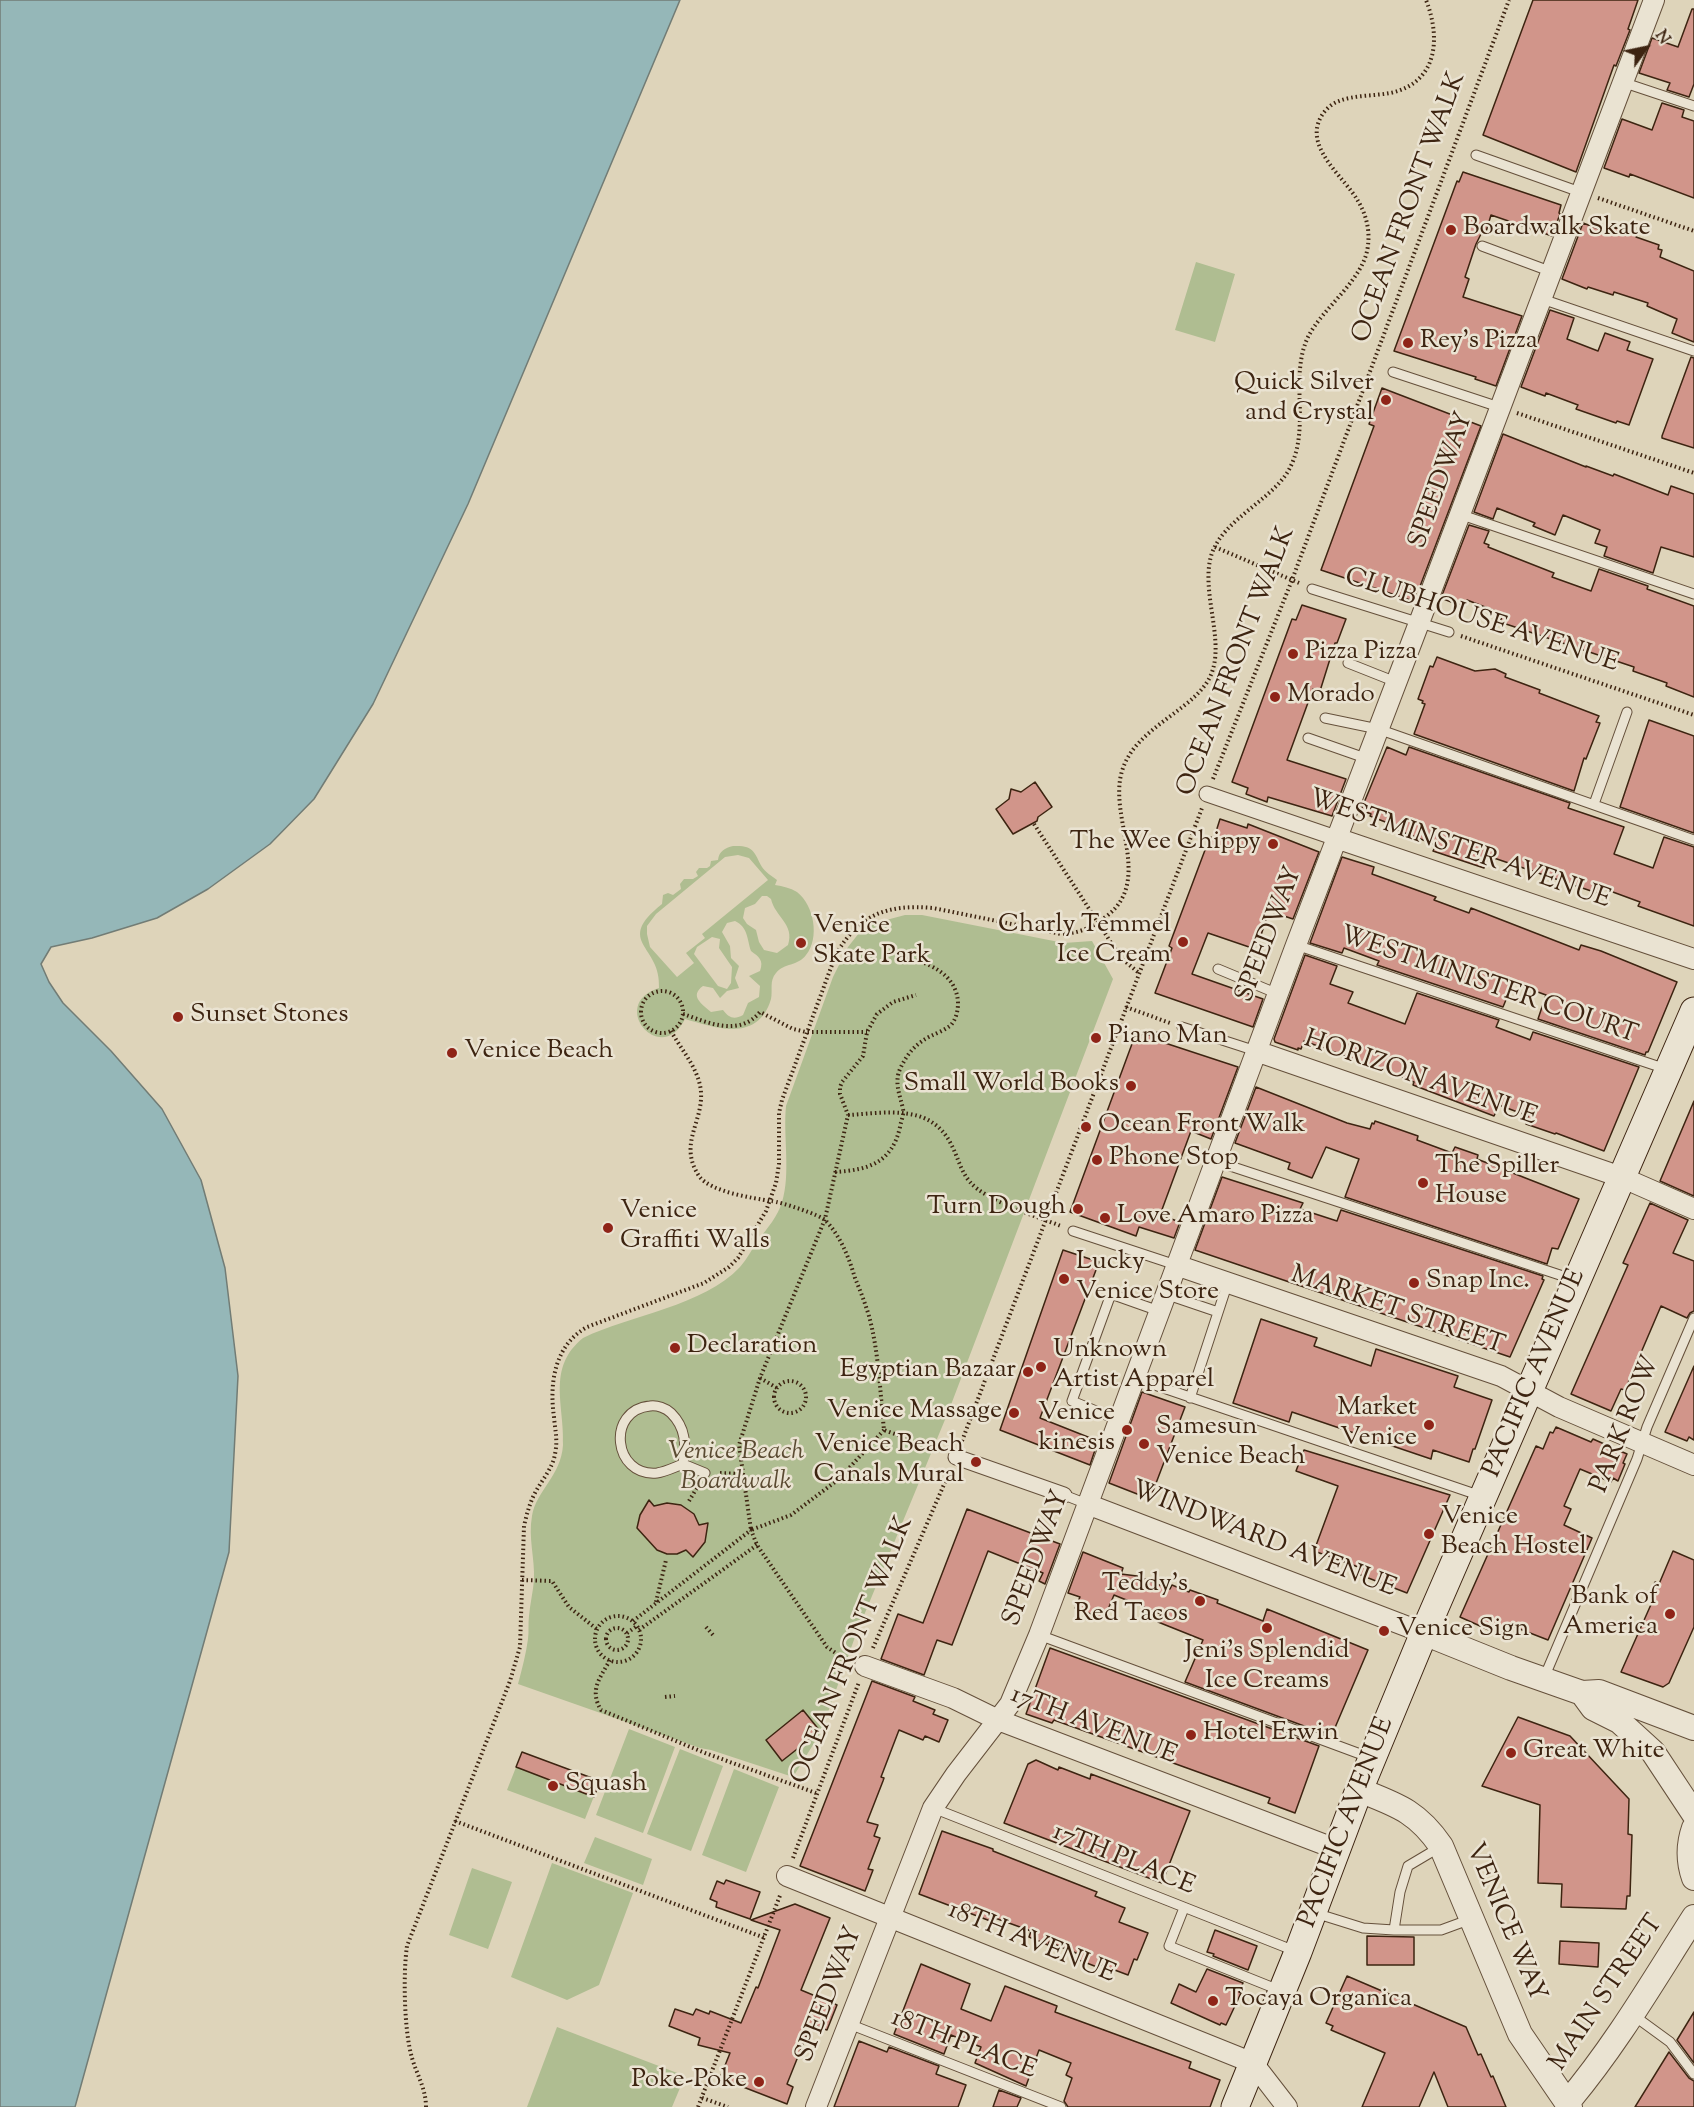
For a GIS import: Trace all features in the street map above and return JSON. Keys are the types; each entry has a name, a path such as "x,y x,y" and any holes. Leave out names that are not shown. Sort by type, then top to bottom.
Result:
{"main road":[{"name":"PACIFIC AVENUE","path":"1235,2107 1298,1952 1371,1758 1694,1011"}],"street":[{"name":"SPEEDWAY","path":"816,2107 933,1808 956,1773 1010,1704 1039,1635 1336,838 1368,759 1653,0"},
{"name":"WESTMINSTER AVENUE","path":"1207,794 1694,959"},
{"name":"HORIZON AVENUE","path":"1256,1052 1622,1177 1694,1209"},
{"name":"MARKET STREET","path":"1176,1265 1501,1376 1559,1407 1694,1465"},
{"name":"WINDWARD AVENUE","path":"956,1457 1064,1495"},
{"name":"WINDWARD AVENUE","path":"1087,1504 1424,1632 1543,1680 1582,1693 1599,1692 1694,1728"},
{"name":"17TH AVENUE","path":"865,1666 953,1698 998,1720 1336,1849"},
{"name":"WINDWARD AVENUE","path":"1582,1693 1593,1708 1619,1721 1653,1752 1694,1814"},
{"name":"VENICE WAY","path":"1359,1790 1412,1814 1422,1821 1441,1846 1520,2034 1569,2105"},
{"path":"1694,1828 1690,1839 1689,1855 1694,1878"},
{"name":"18TH AVENUE","path":"787,1876 1253,2063"},
{"name":"MAIN STREET","path":"1569,2105 1633,2015 1694,1917"},
{"path":"1253,2063 1287,2107"}],"lane":[{"path":"1622,82 1694,106"},
{"path":"1476,155 1580,192"},
{"path":"1482,246 1552,272"},
{"path":"1542,299 1694,351"},
{"path":"1393,372 1499,407"},
{"path":"1459,514 1694,594"},
{"name":"CLUBHOUSE AVENUE","path":"1312,589 1449,632"},
{"path":"1348,663 1396,682"},
{"path":"1594,804 1627,712"},
{"path":"1325,718 1378,729 1694,840"},
{"path":"1308,738 1368,759"},
{"name":"WESTMINISTER COURT","path":"1296,945 1668,1070"},
{"path":"1218,969 1278,994"},
{"name":"HORIZON AVENUE","path":"1182,1027 1256,1052"},
{"path":"1215,1161 1576,1281"},
{"name":"MARKET STREET","path":"1073,1231 1176,1265"},
{"path":"1190,1398 1228,1282"},
{"path":"1118,1420 1072,1401 1111,1294 1218,1312"},
{"name":"PARK ROW","path":"1543,1680 1694,1318"},
{"path":"1134,1378 1482,1497"},
{"path":"683,1464 686,1447 684,1432 678,1420 668,1410 653,1406 642,1407 625,1420 620,1430 619,1441 628,1462 636,1469 647,1473 659,1473 683,1464 705,1473"},
{"name":"WINDWARD AVENUE","path":"1064,1495 1087,1504"},
{"path":"1039,1635 1371,1758"},
{"name":"17TH PLACE","path":"933,1808 1298,1952"},
{"path":"1394,1930 1400,1892 1408,1866 1441,1846"},
{"path":"1184,1908 1169,1946 1282,1992"},
{"path":"1313,1912 1363,1928 1394,1930 1441,1930 1472,1918"},
{"path":"1633,2015 1670,2042 1694,2074"},
{"name":"18TH PLACE","path":"849,2024 1061,2107"}],"path":[{"path":"426,2107 423,2086 412,2057 409,2040 404,1965 407,1946 510,1681 520,1647 524,1526 528,1507 555,1456 558,1438 552,1392 557,1361 577,1333 587,1327 704,1283 729,1267 745,1249 771,1201 779,1164 779,1113 806,1032 836,954 846,938 860,923 876,914 904,907 933,908 1061,934 1076,933 1099,923 1122,901 1129,881 1129,862 1119,804 1121,774 1127,756 1151,731 1208,682 1214,669 1216,656 1209,585 1210,557 1221,537 1285,476 1295,458 1299,440 1301,359 1309,336 1361,267 1368,247 1367,220 1359,201 1323,153 1316,137 1318,122 1326,108 1339,100 1394,92 1407,87 1423,74 1431,62 1435,44 1434,23 1426,0"},
{"name":"OCEAN FRONT WALK","path":"698,2107 765,1938 816,1793 865,1666 956,1457 1207,794 1292,580 1509,0"},
{"path":"1580,192 1694,231"},
{"path":"1499,407 1694,473"},
{"name":"CLUBHOUSE AVENUE","path":"1215,547 1312,589"},
{"name":"CLUBHOUSE AVENUE","path":"1449,632 1694,715"},
{"path":"1034,824 1121,958 1139,973"},
{"path":"835,1172 866,1169 883,1159 897,1139 903,1112 897,1090 899,1071 908,1054 917,1044 950,1025 958,1008 956,991 941,971 921,961 903,957"},
{"path":"655,992 668,992 679,999 683,1014 678,1026 671,1031 658,1033 646,1026 641,1013 644,1001 655,992"},
{"path":"865,1666 840,1656 827,1647 757,1545 751,1530 739,1445 760,1378 825,1219 848,1115 840,1094 842,1082 863,1056 867,1032 877,1014 893,1002 916,995"},
{"path":"1126,1007 1182,1027"},
{"path":"683,1014 728,1027 749,1021 760,1012 793,1029 806,1032 867,1032"},
{"path":"633,1621 751,1530 791,1515 839,1479 884,1430 869,1317 847,1252 825,1219 782,1203 741,1196 709,1184 701,1178 690,1154 691,1138 701,1095 699,1083 684,1051 671,1031"},
{"path":"848,1115 903,1112 925,1117 939,1128 951,1143 960,1167 970,1182 984,1194 1046,1220"},
{"path":"760,1378 777,1388"},
{"path":"791,1381 801,1386 806,1395 803,1406 796,1412 781,1410 775,1402 777,1388 791,1381"},
{"path":"884,1430 956,1457"},
{"path":"705,1473 743,1474"},
{"path":"627,1633 638,1628 757,1545"},
{"path":"656,1602 666,1560"},
{"path":"522,1580 552,1581 569,1607 598,1630"},
{"path":"613,1617 627,1618 633,1621 638,1628 641,1644 638,1652 626,1661 610,1660 599,1651 596,1644 601,1624 613,1617"},
{"path":"706,1627 712,1635"},
{"path":"617,1628 627,1633 628,1643 623,1648 616,1650 610,1647 606,1637 610,1630 617,1628"},
{"path":"610,1660 596,1689 595,1701 601,1710 705,1753 816,1793"},
{"path":"665,1697 675,1696"},
{"path":"455,1821 765,1938"},
{"path":"702,2098 728,2107"}],"green space":[{"path":"1196,262 1235,274 1215,342 1175,330"},
{"name":"Venice Skate Park","path":"733,846 752,850 763,869 777,880 775,885 792,889 803,898 808,905 813,922 813,940 810,948 803,959 776,973 772,982 771,999 765,1013 756,1022 735,1029 710,1026 685,1019 675,1032 664,1037 653,1035 644,1028 638,1018 638,1006 644,996 659,988 654,962 640,936 641,928 648,917 662,904 663,895 668,893 673,895 681,889 680,884 684,879 693,879 698,876 696,872 699,868 707,868 711,861 718,860 721,852","holes":["738,855 749,858 768,880 702,934 705,938 686,953 694,963 677,977 650,947 647,926 656,914 725,857","762,896 767,896 787,926 788,945 777,953 764,950 756,930 743,918 745,908 755,904","735,921 742,927 751,951 761,961 760,971 749,976 760,986 759,997 748,1003 743,1015 734,1018 723,1010 711,1012 697,997 697,993 703,986 713,988 720,998 727,991 739,988 735,978 739,966 731,958 730,946 722,932 727,923","712,937 720,939 719,948 732,967 731,983 727,989 718,986 694,954 697,947"]},
{"name":"Venice Beach Boardwalk","path":"905,915 922,915 1064,943 1092,941 1113,979 949,1410 855,1637 821,1732 793,1777 700,1748 518,1684 527,1645 534,1580 532,1516 534,1507 558,1466 561,1456 563,1430 561,1375 572,1350 583,1338 687,1301 707,1291 725,1280 743,1264 775,1217 782,1202 786,1179 786,1106 833,977 848,947 859,933 875,923"},
{"path":"629,1729 675,1747 643,1833 596,1815"},
{"path":"680,1749 723,1766 691,1851 647,1834"},
{"name":"Squash","path":"522,1752 600,1781 585,1819 507,1790"},
{"path":"734,1769 779,1787 746,1872 702,1855"},
{"path":"595,1837 652,1859 643,1885 584,1863"},
{"path":"552,1863 633,1893 599,1985 567,2000 511,1977"},
{"path":"472,1868 512,1882 488,1949 449,1935"},
{"path":"557,2027 685,2076 672,2107 527,2107"}],"water":[{"path":"0,0 680,0 468,504 373,704 314,799 270,844 208,889 157,918 92,938 51,947 41,964 49,982 63,1003 111,1051 162,1109 201,1180 225,1268 238,1376 229,1552 75,2107 0,2107"}],"building":[{"path":"1533,0 1638,0 1628,29 1630,30 1616,66 1614,65 1576,172 1483,135"},
{"path":"1692,9 1694,9 1694,84 1689,97 1667,90 1670,83 1639,73 1652,38 1678,47"},
{"path":"1662,103 1684,110 1682,117 1694,121 1694,198 1630,174 1629,177 1604,168 1622,119 1652,130"},
{"path":"1463,172 1561,205 1552,236 1491,215 1485,235 1481,234 1476,244 1465,277 1469,279 1463,297 1522,316 1496,386 1475,379 1476,377 1394,351 1457,181 1459,182"},
{"path":"1583,223 1612,234 1614,227 1637,235 1636,237 1659,245 1658,249 1662,250 1660,257 1694,271 1694,342 1672,333 1677,319 1647,306 1648,303 1614,292 1613,295 1588,287 1587,289 1562,279"},
{"path":"1550,310 1574,318 1567,339 1598,351 1605,333 1630,342 1627,350 1653,359 1629,425 1617,421 1616,423 1576,409 1578,405 1546,393 1545,396 1521,387"},
{"path":"1691,357 1694,358 1694,448 1662,438"},
{"path":"1382,388 1481,426 1413,601 1321,570 1374,426 1369,424"},
{"path":"1503,434 1586,467 1613,476 1614,474 1668,495 1671,486 1694,494 1694,557 1661,547 1653,573 1604,556 1607,547 1595,543 1600,530 1563,515 1555,535 1533,526 1535,523 1497,508 1493,519 1474,512"},
{"path":"1469,525 1489,531 1484,543 1489,545 1488,547 1554,573 1552,577 1591,591 1599,569 1648,586 1647,589 1694,606 1694,697 1666,686 1667,683 1633,671 1634,667 1500,622 1503,614 1467,600 1464,607 1441,598"},
{"path":"1302,605 1346,619 1337,643 1335,643 1320,691 1313,689 1287,760 1346,779 1332,816 1268,797 1267,802 1246,794 1248,788 1232,782 1292,619 1296,620"},
{"path":"1437,657 1475,671 1495,669 1506,674 1505,677 1540,690 1539,693 1599,716 1596,722 1600,723 1586,759 1584,758 1574,791 1414,734 1425,704 1418,699 1430,666 1433,667"},
{"path":"1649,720 1694,736 1694,833 1620,807"},
{"path":"1387,747 1406,755 1409,747 1570,803 1568,808 1624,827 1614,854 1653,868 1664,837 1694,847 1694,926 1638,906 1640,902 1602,888 1600,894 1488,856 1484,868 1433,851 1436,845 1392,828 1393,825 1370,816 1371,814 1361,810"},
{"path":"1035,782 1052,807 1038,817 1037,821 1013,834 996,809 1009,799 1011,789 1021,792"},
{"path":"1220,819 1247,828 1248,824 1319,852 1293,919 1269,911 1260,938 1256,936 1252,948 1208,933 1192,974 1263,999 1253,1027 1155,993 1172,948 1169,946 1210,837 1214,838"},
{"path":"1342,857 1374,867 1372,874 1436,897 1434,900 1469,913 1471,908 1579,950 1581,945 1601,951 1677,982 1648,1052 1645,1055 1538,1019 1546,995 1513,983 1503,1007 1377,965 1379,961 1344,948 1342,953 1310,943"},
{"path":"1305,955 1337,966 1330,984 1353,992 1348,1003 1405,1024 1417,993 1499,1020 1496,1027 1530,1040 1533,1032 1639,1067 1604,1151 1526,1124 1528,1116 1499,1105 1494,1116 1413,1085 1414,1082 1304,1041 1301,1049 1298,1048 1298,1050 1275,1042 1274,1039"},
{"path":"1158,1032 1165,1043 1238,1067 1211,1139 1191,1131 1160,1215 1180,1222 1174,1238 1139,1227 1136,1236 1070,1212 1136,1033 1145,1036"},
{"path":"1256,1087 1347,1123 1370,1129 1375,1121 1418,1136 1417,1140 1452,1153 1455,1147 1478,1155 1477,1159 1579,1199 1558,1249 1552,1248 1547,1264 1345,1197 1359,1159 1326,1147 1312,1178 1288,1169 1290,1163 1235,1143"},
{"path":"1694,1101 1694,1196 1660,1181"},
{"path":"1222,1177 1303,1203 1300,1209 1337,1221 1341,1210 1543,1276 1544,1280 1510,1357 1195,1250"},
{"path":"1650,1203 1688,1220 1673,1253 1694,1261 1694,1311 1687,1318 1661,1306 1625,1390 1621,1389 1611,1411 1571,1394 1628,1265 1623,1263"},
{"name":"Unknown Artist Apparel","path":"1063,1250 1099,1262 1040,1418 1098,1441 1090,1465 1000,1430"},
{"path":"1261,1319 1317,1338 1314,1346 1371,1366 1376,1349 1458,1376 1454,1387 1492,1400 1469,1462 1433,1450 1431,1459 1292,1412 1289,1422 1233,1403"},
{"path":"1694,1366 1694,1440 1689,1437 1687,1441 1665,1432"},
{"name":"Samesun Venice Beach","path":"1142,1392 1185,1407 1150,1499 1109,1483"},
{"path":"1556,1427 1591,1442 1593,1439 1627,1454 1623,1463 1625,1464 1618,1481 1613,1478 1611,1482 1580,1469 1564,1506 1571,1509 1564,1525 1592,1538 1548,1640 1512,1626 1507,1638 1460,1617 1536,1446 1543,1449 1550,1432 1553,1433"},
{"path":"1304,1450 1450,1495 1407,1593 1358,1574 1361,1568 1314,1551 1338,1486 1296,1471"},
{"path":"649,1500 654,1506 667,1503 681,1505 694,1514 699,1525 708,1523 705,1542 693,1557 686,1550 677,1554 667,1554 657,1550 637,1528 640,1515"},
{"path":"967,1509 1060,1544 1045,1584 1039,1581 1043,1573 988,1551 952,1645 937,1640 924,1675 881,1659 898,1614 923,1623"},
{"name":"Bank of America","path":"1673,1551 1694,1560 1694,1627 1669,1683 1663,1687 1621,1672 1653,1600 1648,1598 1655,1582 1659,1584"},
{"path":"1083,1552 1123,1568 1121,1574 1137,1576 1170,1589 1172,1585 1189,1592 1190,1590 1263,1621 1267,1609 1368,1650 1334,1730 1325,1727 1323,1733 1185,1682 1203,1640 1158,1622 1161,1614 1114,1595 1104,1619 1075,1608 1080,1597 1068,1593"},
{"name":"Hotel Erwin","path":"1050,1648 1319,1746 1295,1813 1268,1803 1270,1798 1054,1720 1052,1723 1026,1714"},
{"path":"872,1681 915,1697 913,1701 935,1710 933,1714 948,1720 939,1742 925,1736 923,1740 899,1730 867,1822 878,1825 874,1836 880,1838 868,1869 873,1870 865,1891 800,1866"},
{"path":"803,1710 820,1731 782,1761 766,1740"},
{"path":"1518,1717 1570,1736 1629,1799 1628,1834 1632,1835 1630,1896 1627,1896 1626,1909 1561,1907 1562,1884 1538,1883 1540,1805 1482,1786"},
{"path":"522,1752 600,1781 594,1797 516,1767"},
{"path":"1036,1760 1058,1770 1059,1767 1090,1779 1091,1774 1190,1811 1162,1883 1004,1823 1028,1764"},
{"path":"942,1831 993,1849 993,1851 1097,1892 1095,1896 1125,1908 1119,1922 1148,1933 1128,1975 1079,1960 1081,1955 1049,1942 1048,1945 1029,1937 1031,1931 995,1918 993,1922 919,1894"},
{"path":"726,1880 760,1892 750,1919 716,1907 717,1902 710,1899 717,1881 724,1884"},
{"path":"795,1904 830,1918 801,1990 837,2005 827,2030 811,2024 787,2084 793,2087 787,2104 720,2078 730,2053 698,2045 700,2038 669,2026 675,2009 693,2015 696,2009 709,2014 710,2011 741,2023 756,1987 758,1988 780,1930 751,1920"},
{"path":"1215,1930 1257,1946 1248,1970 1207,1952"},
{"path":"1367,1936 1414,1937 1414,1965 1367,1965"},
{"path":"1560,1941 1599,1943 1598,1967 1559,1964"},
{"path":"921,1964 970,1984 961,2009 991,2021 1005,1986 1057,2006 1055,2012 1191,2062 1189,2068 1220,2080 1210,2107 1068,2107 1064,2101 1072,2078 1066,2075 1071,2063 1039,2050 1026,2086 975,2063 981,2047 951,2035 944,2054 894,2034"},
{"path":"1207,1969 1243,1983 1239,1992 1241,1993 1226,2025 1221,2023 1220,2025 1171,2003 1179,1984 1196,1992"},
{"path":"1347,1976 1466,2027 1478,2055 1481,2054 1491,2077 1493,2076 1506,2107 1448,2107 1434,2072 1419,2107 1362,2107 1385,2053 1331,2030 1333,2026 1326,2023"},
{"path":"1694,2012 1694,2063 1677,2040"},
{"path":"859,2041 887,2052 889,2047 939,2066 936,2074 966,2085 958,2107 834,2107"},
{"path":"1669,2052 1689,2078 1694,2081 1694,2107 1635,2107"},
{"path":"999,2090 1021,2098 1017,2107 993,2107"}],"place":[{"name":"Boardwalk Skate","path":"1451,230"},
{"name":"Rey's Pizza","path":"1408,343"},
{"name":"Quick Silver and Crystal","path":"1386,400"},
{"name":"Pizza Pizza","path":"1293,654"},
{"name":"Morado","path":"1275,697"},
{"name":"The Wee Chippy","path":"1273,844"},
{"name":"Charly Temmel Ice Cream","path":"1183,942"},
{"name":"Venice Skate Park","path":"801,943"},
{"name":"Sunset Stones","path":"178,1017"},
{"name":"Piano Man","path":"1096,1038"},
{"name":"Venice Beach","path":"452,1053"},
{"name":"Small World Books","path":"1131,1086"},
{"name":"Ocean Front Walk","path":"1086,1127"},
{"name":"Phone Stop","path":"1097,1160"},
{"name":"The Spiller House","path":"1423,1183"},
{"name":"Turn Dough","path":"1078,1209"},
{"name":"Love Amaro Pizza","path":"1105,1218"},
{"name":"Venice Graffiti Walls","path":"608,1228"},
{"name":"Lucky Venice Store","path":"1064,1279"},
{"name":"Snap Inc.","path":"1414,1283"},
{"name":"Declaration","path":"675,1348"},
{"name":"Unknown Artist Apparel","path":"1041,1367"},
{"name":"Egyptian Bazaar","path":"1028,1372"},
{"name":"Venice Massage","path":"1014,1413"},
{"name":"Market Venice","path":"1429,1425"},
{"name":"Venice kinesis","path":"1127,1430"},
{"name":"Samesun Venice Beach","path":"1144,1444"},
{"name":"Venice Beach Canals Mural","path":"976,1462"},
{"name":"Venice Beach Hostel","path":"1429,1534"},
{"name":"Teddy's Red Tacos","path":"1200,1601"},
{"name":"Bank of America","path":"1670,1614"},
{"name":"Jeni's Splendid Ice Creams","path":"1267,1628"},
{"name":"Venice Sign","path":"1384,1631"},
{"name":"Hotel Erwin","path":"1191,1735"},
{"name":"Great White","path":"1511,1753"},
{"name":"Squash","path":"553,1786"},
{"name":"Tocaya Organica","path":"1213,2001"},
{"name":"Poke-Poke","path":"759,2082"}]}
